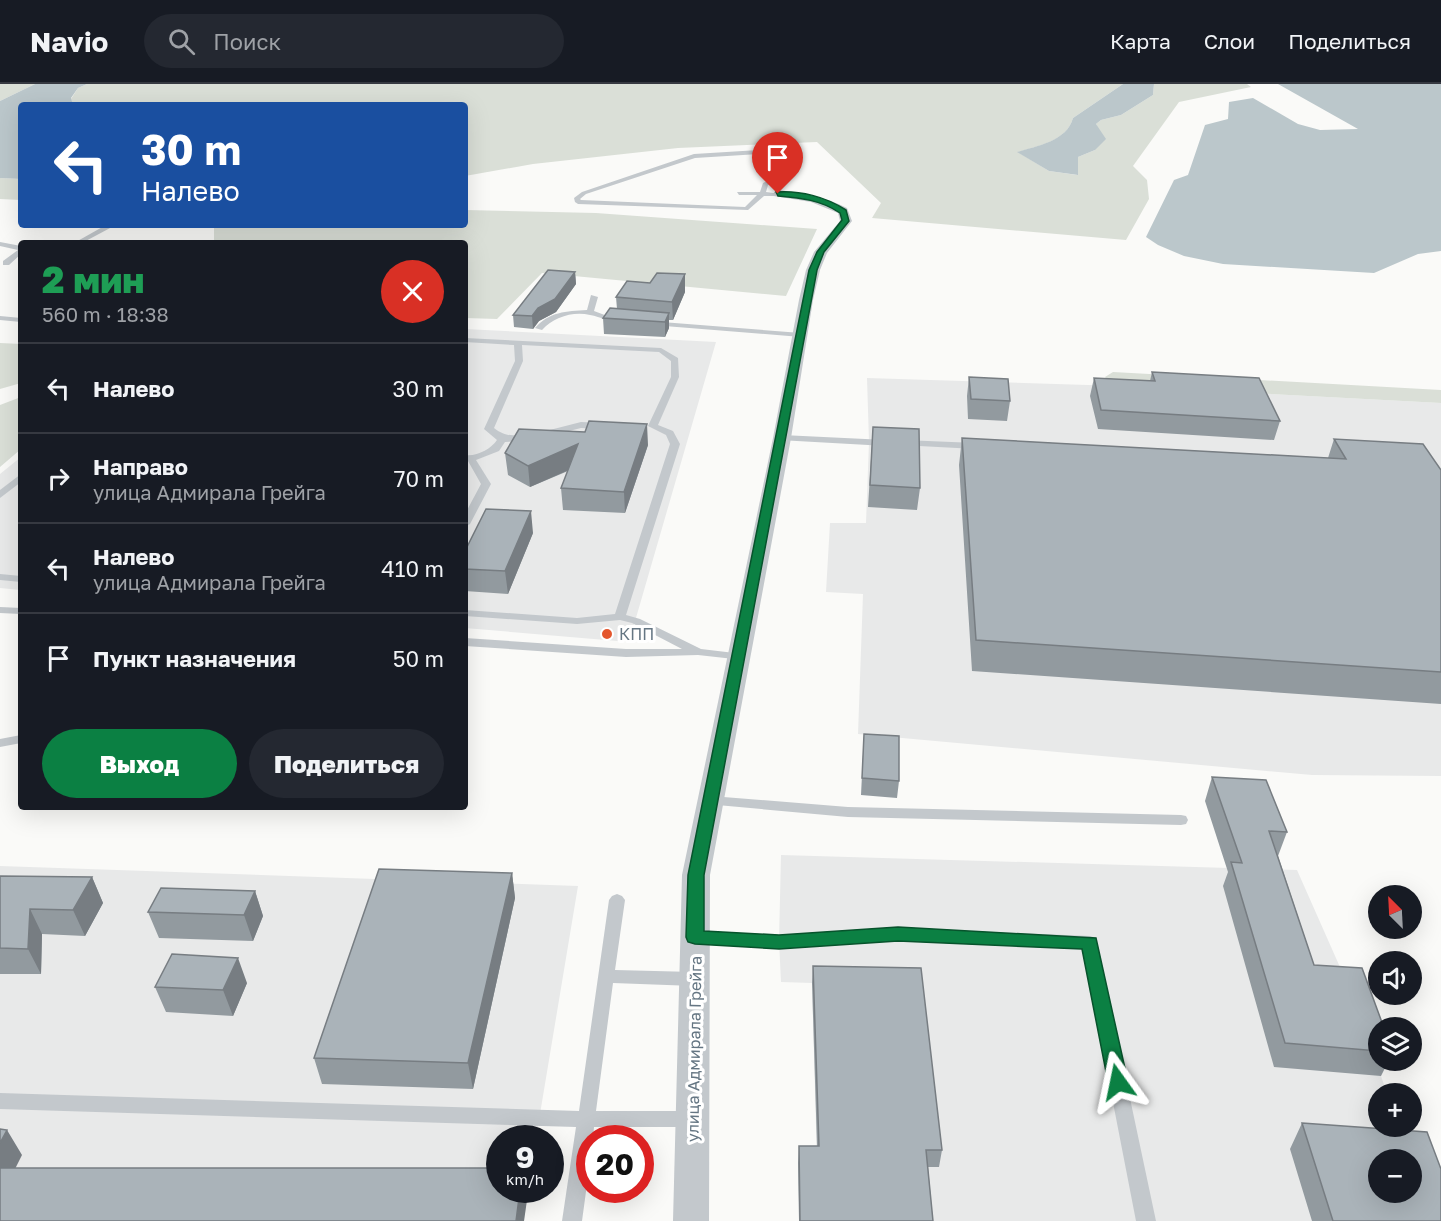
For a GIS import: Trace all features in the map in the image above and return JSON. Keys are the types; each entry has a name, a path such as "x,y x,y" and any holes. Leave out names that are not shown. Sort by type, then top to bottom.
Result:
{"street":[{"name":"улица Адмирала Грейга","path":"691,1221 696,875 813,270 820,252 846,221 843,212 831,204 807,197 771,194"}],"lane":[{"path":"759,152 770,153 780,159 776,179 765,184 771,194 756,198 752,206 736,210 588,204 578,202 577,198 584,193 694,156 759,152"},
{"path":"739,193 771,194"},
{"path":"83,240 105,228"},
{"path":"0,244 18,249"},
{"path":"6,263 18,253"},
{"path":"590,312 594,297"},
{"path":"539,328 549,317 563,314 590,312 609,319 629,321"},
{"path":"0,318 18,320"},
{"path":"639,322 801,334"},
{"path":"468,340 661,350 675,360 675,377 649,426 670,433 675,444 620,617"},
{"path":"518,342 519,361 489,429 502,439 533,438 581,425 615,426"},
{"path":"782,438 985,446"},
{"path":"468,518 486,484 468,458 496,449 502,439"},
{"path":"0,495 18,480"},
{"path":"0,578 18,579"},
{"path":"0,610 18,611"},
{"path":"468,613 577,621 620,617 636,621 698,652"},
{"path":"468,642 626,653 698,652 739,657"},
{"path":"0,743 18,740"},
{"path":"711,801 849,812 1181,820"},
{"path":"572,1221 617,900"},
{"path":"695,937 779,942 898,934 1090,942 1146,1221"},
{"path":"605,976 694,979"},
{"path":"0,1101 585,1119 693,1119"}],"shaded area":[{"path":"0,84 35,84 0,101"},
{"path":"35,84 87,84 78,88 71,98 72,102 18,102 18,179 0,178 0,101"},
{"path":"87,84 1123,84 1073,118 1070,126 1058,137 1043,145 1018,152 1049,171 1077,175 1078,157 1095,150 1098,129 1096,124 1101,120 1121,115 1153,95 1154,84 1247,84 1251,87 1179,102 1133,166 1147,180 1149,199 1126,240 872,218 881,203 817,142 678,148 533,164 468,175 468,102 72,102 71,99 78,88"},
{"path":"1123,84 1154,84 1153,95 1121,115 1101,120 1096,124 1106,139 1095,150 1078,157 1078,175 1049,171 1017,152 1042,145 1058,137 1070,126 1073,118"},
{"path":"1278,84 1441,84 1441,251 1418,254 1374,273 1223,264 1184,256 1146,237 1174,180 1188,175 1205,125 1228,119 1229,102 1253,98 1298,124 1320,130 1358,129"},
{"path":"0,178 18,179 18,200 0,199"},
{"path":"468,210 596,213 817,229 786,296 542,273 497,319 468,318 468,240 214,240 214,228 468,228"},
{"path":"468,329 716,342 629,642 468,628"},
{"path":"0,343 18,344 18,384 0,389"},
{"path":"1113,372 1441,390 1441,403 1120,386 1110,383 1105,377"},
{"path":"867,378 1120,386 1441,403 1441,776 1312,775 858,734 863,594 826,592 830,523 866,523 869,442"},
{"path":"18,398 18,452 0,467 0,405"},
{"path":"18,459 18,590 0,588 0,474"},
{"path":"781,855 1297,870 1351,992 1368,1040 1368,1071 1379,1071 1383,1083 1368,1083 1368,1137 1404,1137 1408,1149 1368,1149 1368,1203 1422,1203 1422,1184 1436,1221 799,1221 798,1163 817,1163 812,983 781,982 779,941"},
{"path":"0,866 578,886 538,1125 486,1125 486,1203 526,1203 524,1221 0,1221"}],"building":[{"path":"548,270 575,272 555,299 538,308 532,316 513,315"},
{"path":"657,273 685,274 672,302 616,297 627,281 650,283"},
{"path":"610,308 669,313 665,322 603,318"},
{"path":"1152,372 1259,378 1280,421 1101,410 1094,378 1155,381"},
{"path":"969,377 1008,379 1010,401 971,399"},
{"path":"589,421 647,424 624,492 561,488 578,444 528,466 505,453 519,429 585,432"},
{"path":"873,427 919,429 920,488 870,485"},
{"path":"962,438 1346,459 1334,439 1423,444 1441,470 1441,672 976,640"},
{"path":"486,509 531,511 505,571 468,569 468,545"},
{"path":"864,734 899,736 899,781 862,778"},
{"path":"1212,777 1266,780 1287,832 1269,831 1314,965 1362,968 1368,984 1368,1005 1376,1005 1380,1017 1368,1017 1368,1050 1285,1043 1231,862 1242,863"},
{"path":"379,869 512,873 468,1063 314,1058"},
{"path":"0,876 92,877 73,910 30,909 28,949 0,948"},
{"path":"161,888 255,891 244,915 148,912"},
{"path":"172,954 238,958 223,990 155,987"},
{"path":"813,966 921,968 942,1150 926,1150 933,1221 800,1221 799,1146 819,1146"},
{"path":"1302,1123 1368,1128 1368,1137 1422,1137 1422,1132 1427,1132 1441,1169 1441,1221 1333,1221"},
{"path":"0,1129 7,1130 0,1143"},
{"path":"0,1168 486,1168 486,1203 518,1203 516,1221 0,1221"}],"place":[{"name":"КПП","path":"607,634"}],"route":[{"path":"778,194 807,197 831,204 843,212 846,221 820,252 806,300 782,438 696,875 695,937 779,942 898,934 1090,942 1118,1082"}]}
